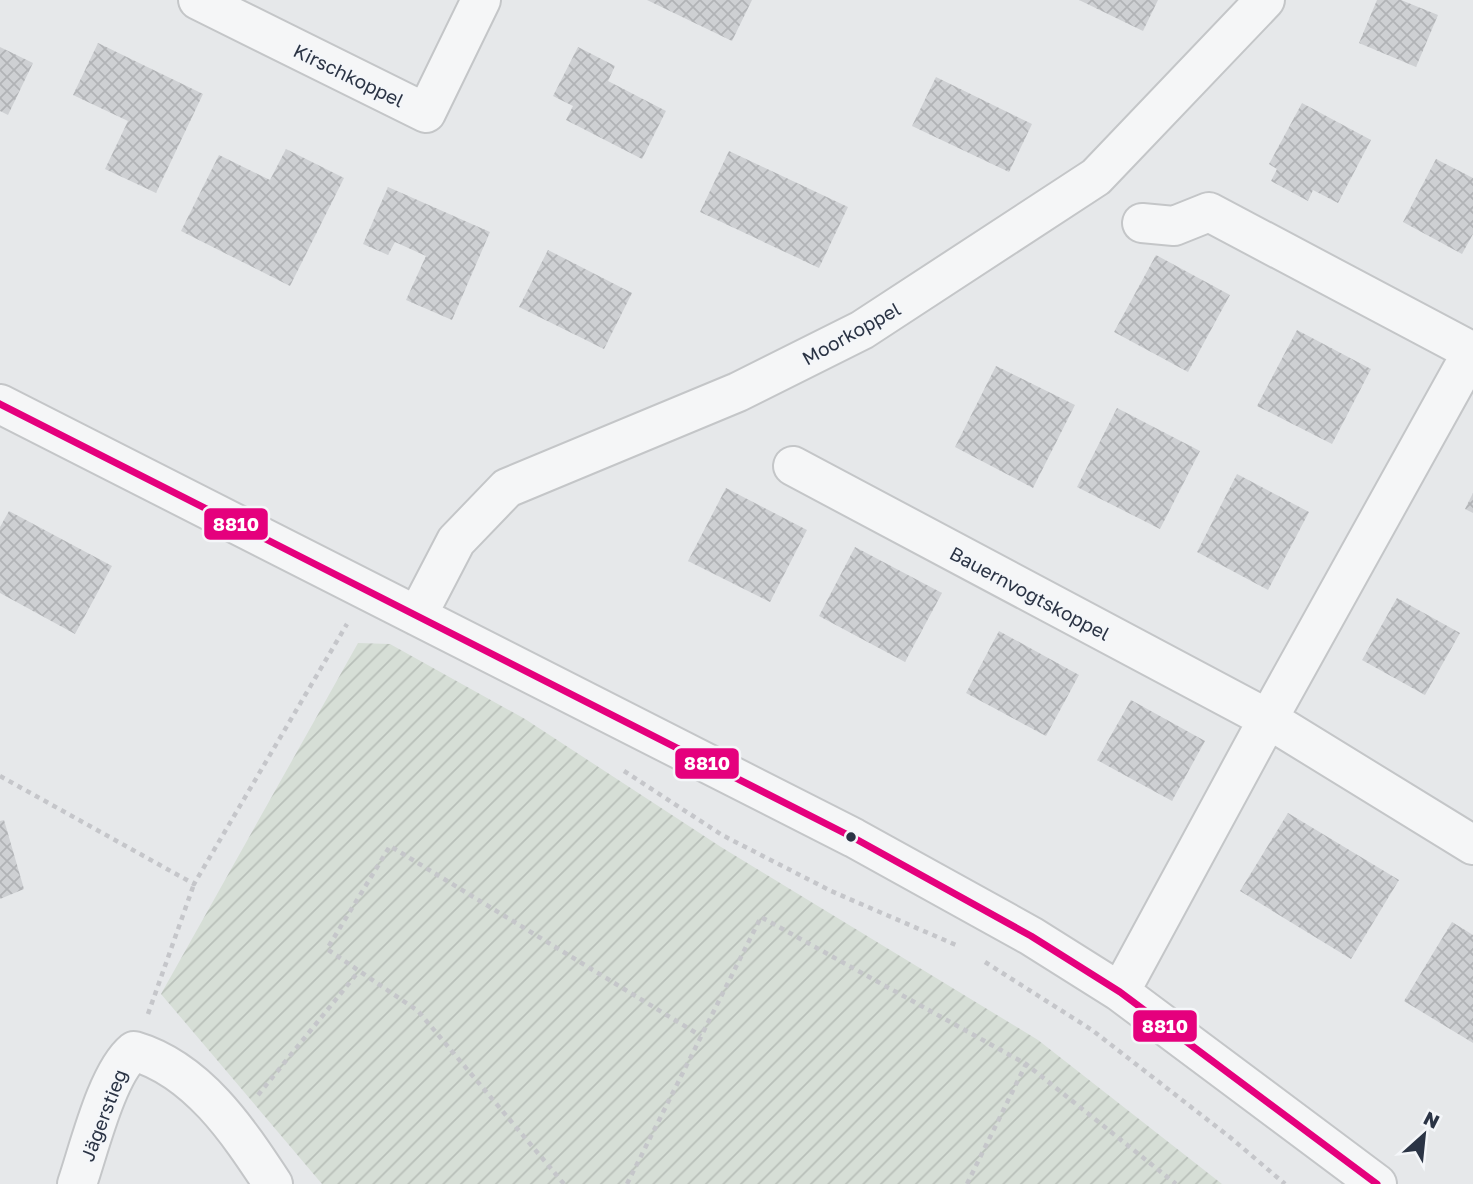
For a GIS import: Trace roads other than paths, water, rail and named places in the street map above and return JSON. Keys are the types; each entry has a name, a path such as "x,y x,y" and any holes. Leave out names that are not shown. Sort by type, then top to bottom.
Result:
{"street":[{"name":"Kirschkoppel","path":"198,0 426,113 481,0"},
{"name":"Moorkoppel","path":"417,616 456,541 507,488 738,392 862,330 1097,177 1265,0"},
{"path":"1120,992 1268,719 1473,352 1209,212 1174,226 1143,223"},
{"path":"0,404 854,838 1031,936 1120,992 1377,1184"},
{"name":"Bauernvogtskoppel","path":"793,466 1268,719 1473,845"},
{"name":"Jägerstieg","path":"77,1184 112,1084 125,1059 134,1051 150,1056 184,1075 233,1126 273,1184"}]}
